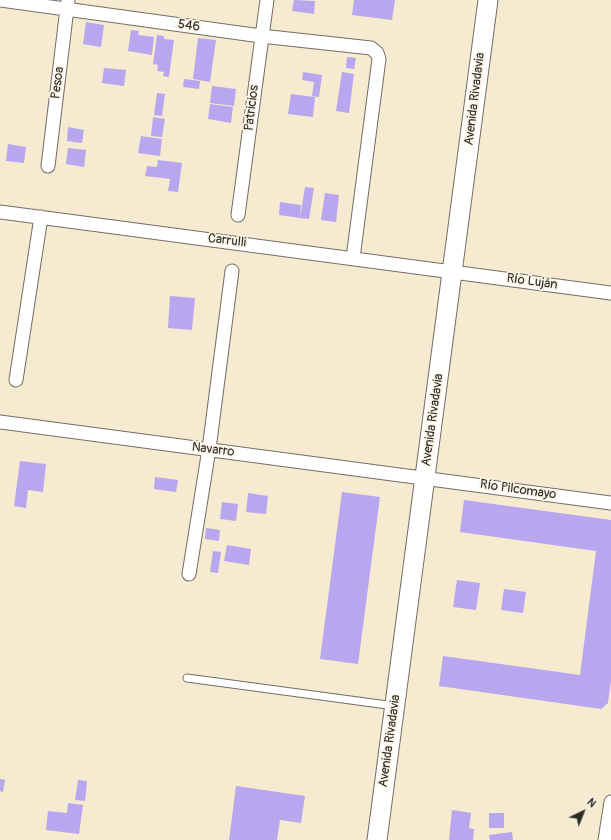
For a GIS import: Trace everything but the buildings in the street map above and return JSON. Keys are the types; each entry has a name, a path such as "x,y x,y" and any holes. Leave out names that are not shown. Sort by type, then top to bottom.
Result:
{"main road":[{"name":"Avenida Rivadavia","path":"377,840 488,0"}],"street":[{"name":"546","path":"0,0 67,5 261,36 371,48 377,53 379,59 353,258"},
{"name":"Patricios","path":"238,215 267,0"},
{"name":"Pesoa","path":"48,166 67,5"},
{"name":"Carrulli","path":"0,212 453,271"},
{"path":"16,380 41,217"},
{"path":"189,574 209,449 232,271"},
{"name":"Río Luján","path":"453,271 611,293"},
{"name":"Navarro","path":"0,422 426,478"},
{"name":"Río Pilcomayo","path":"426,478 611,503"},
{"path":"605,840 611,802"}],"lane":[{"path":"187,678 395,706"}]}
